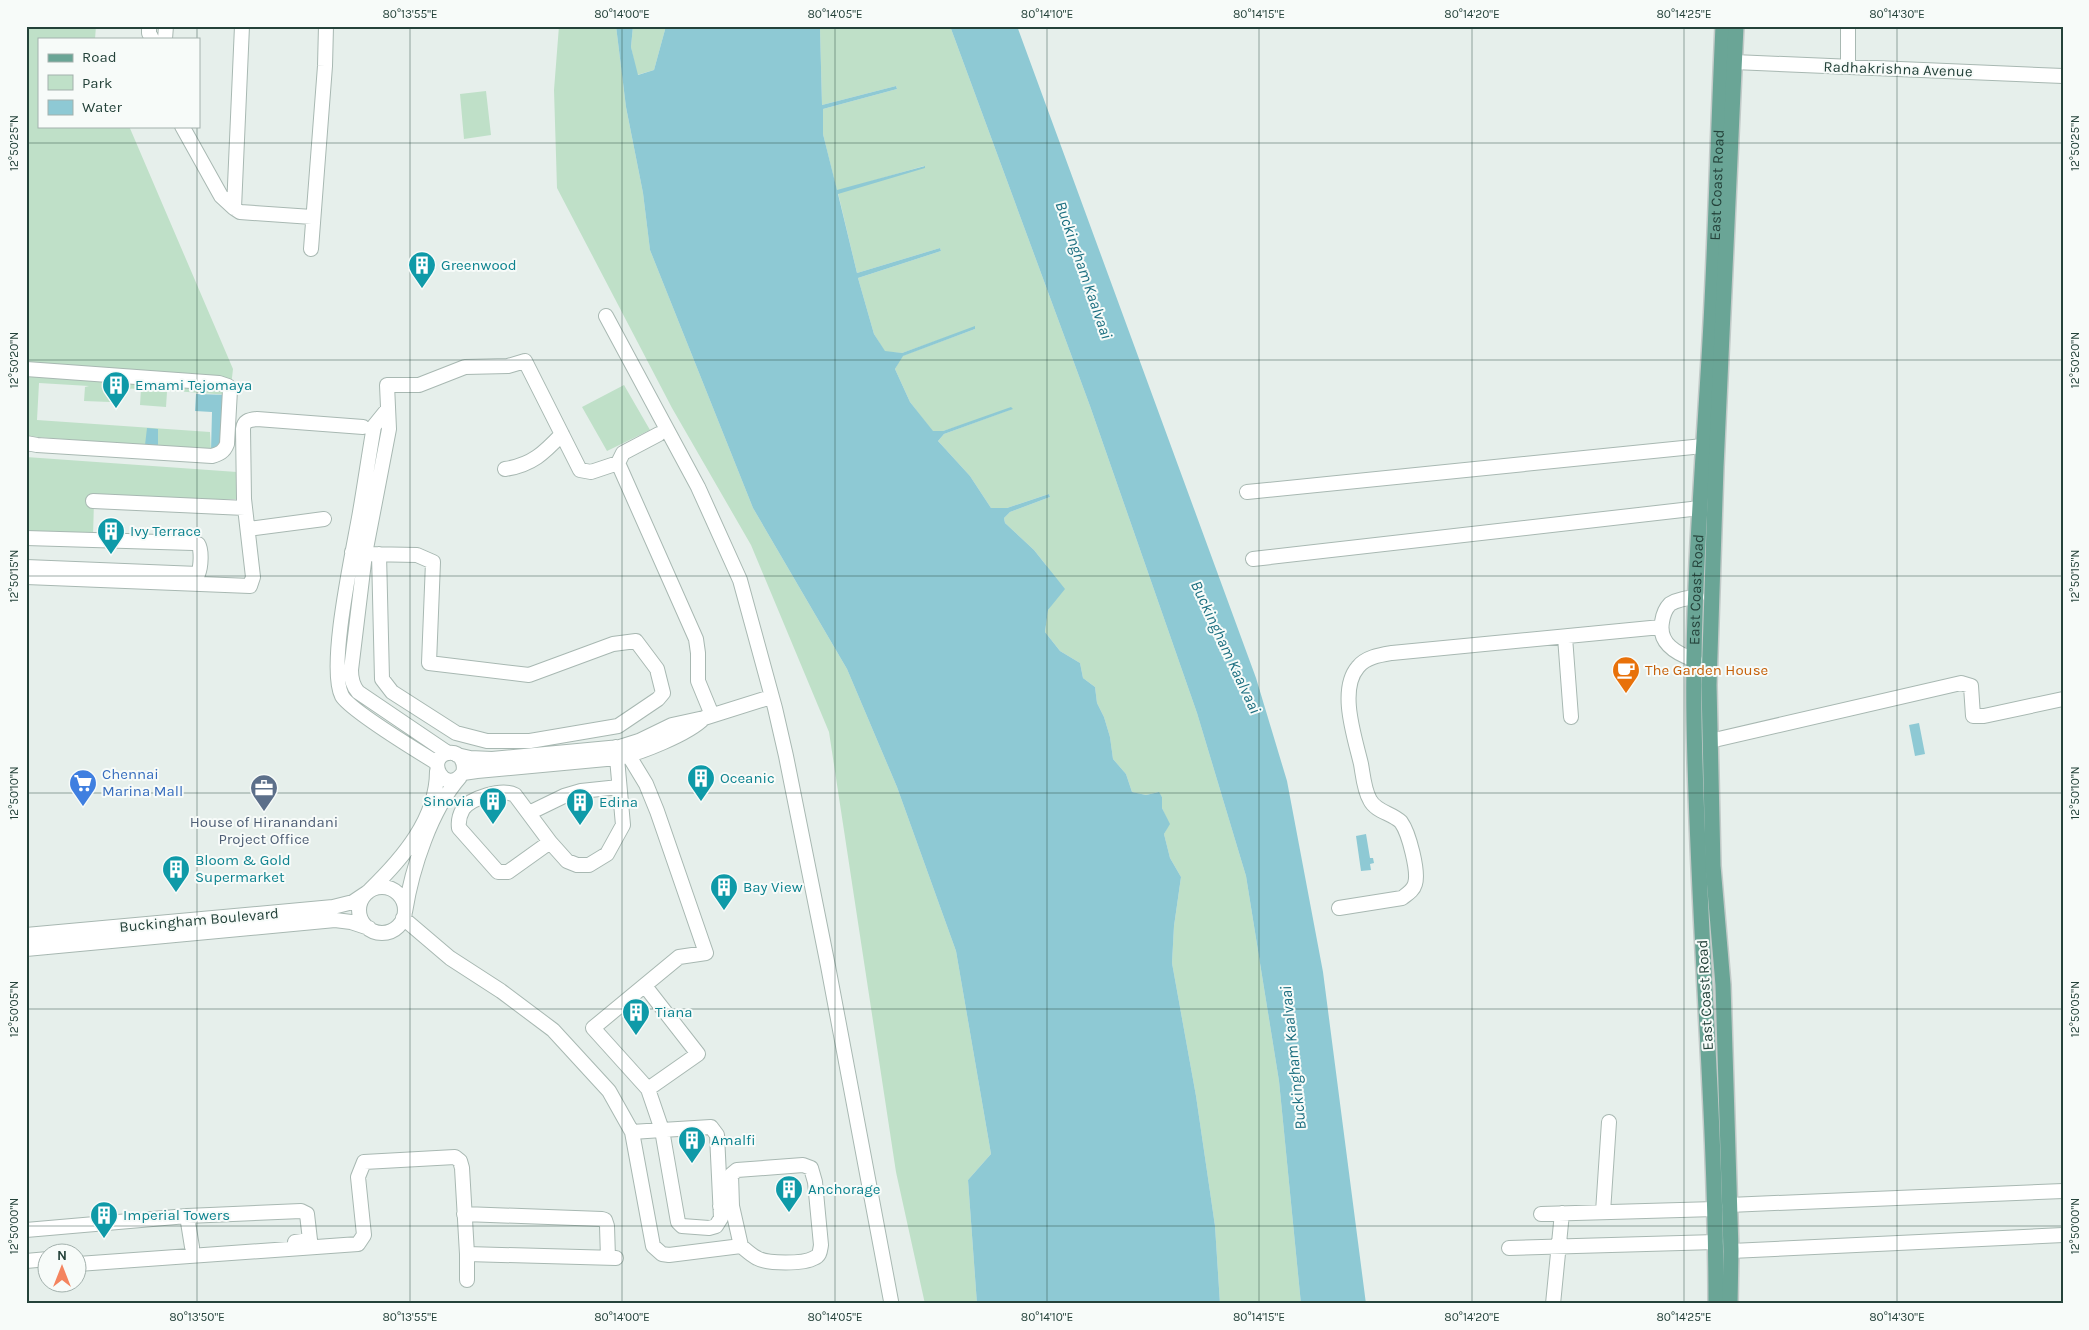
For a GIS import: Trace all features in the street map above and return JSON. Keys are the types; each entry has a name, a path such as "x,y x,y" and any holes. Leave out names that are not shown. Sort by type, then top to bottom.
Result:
{"main road":[{"name":"East Coast Road","path":"1723,26 1712,314 1702,446 1694,722 1699,864 1722,1207 1731,1251 1730,1304"},
{"name":"East Coast Road","path":"1716,1304 1716,1242 1722,1207 1724,986 1713,866 1710,741 1711,599 1736,26"}],"street":[{"path":"149,26 152,38"},
{"path":"234,208 242,26"},
{"path":"311,249 325,66 326,26"},
{"path":"1848,26 1848,67"},
{"name":"Radhakrishna Avenue","path":"1734,62 2063,76"},
{"path":"183,128 222,196 234,208 240,212 312,217"},
{"path":"606,316 698,487 740,580 786,756 891,1301"},
{"path":"660,434 623,453 618,463 591,472 580,470 525,361 508,366 465,368 419,385 387,385 387,410 374,426 358,553 350,670 353,686 358,692 452,754 464,765 461,775 444,800 426,839 411,882 404,915 450,958 501,991 553,1030 609,1091 632,1132 653,1246 657,1251 669,1255 741,1246"},
{"path":"26,369 219,382 228,386 230,390 227,444 220,454 212,456 37,445 26,442"},
{"path":"26,577 247,587 253,580 245,508 243,430 246,421 257,419 363,427"},
{"path":"505,469 522,466 535,459 562,434"},
{"path":"1247,492 1702,446"},
{"path":"618,463 696,639 698,681 708,717"},
{"path":"93,501 245,508"},
{"path":"1253,560 1700,508"},
{"path":"248,529 324,519"},
{"path":"26,538 194,543 198,544 200,548 200,570 198,574 26,567"},
{"path":"358,553 339,640 338,673 339,687 342,695 353,708 402,740 437,767 440,775 447,780 452,781 461,775 476,770 621,754 653,747 695,726 708,717 771,697"},
{"path":"358,553 417,555 433,562 429,663 529,675 612,644 636,641 657,669 663,693 658,699 618,726 530,741 487,741 456,733 392,692 382,678 379,554"},
{"path":"1695,660 1682,656 1668,646 1664,640 1661,627 1665,610 1669,605 1697,597"},
{"path":"1339,908 1402,898 1410,892 1416,879 1412,848 1401,823 1393,816 1375,807 1368,794 1349,711 1352,677 1357,668 1367,660 1392,653 1661,627"},
{"path":"1565,637 1571,717"},
{"path":"1710,741 1961,683 1971,686 1971,713 1973,716 1984,716 2063,699"},
{"path":"402,740 412,728"},
{"path":"437,767 440,758 452,754 492,760 621,754 639,771 657,811 706,953 679,957 593,1028 648,1089 662,1130 678,1223 682,1226 709,1228 716,1226 726,1206 731,1174 737,1170 803,1164 812,1168 815,1182 820,1253 815,1258 803,1262 778,1262 758,1259 741,1246 726,1206 716,1135 711,1127 662,1130 632,1132"},
{"path":"550,842 508,872 498,872 459,828 458,820 464,807 491,793 507,792 515,794 550,842 567,861 577,865 589,865 607,854 623,825 619,787 621,754"},
{"name":"Buckingham Boulevard","path":"369,928 361,920 359,909 363,898 405,852 422,824 434,800 437,767"},
{"path":"529,813 564,796 580,791 619,787"},
{"name":"Buckingham Boulevard","path":"26,935 159,930 335,920 356,923 376,932 387,932 397,927 404,915 402,898 393,890 380,887 353,902 340,906 159,930 26,948"},
{"path":"645,986 698,1054 648,1089"},
{"path":"1603,1212 1609,1122"},
{"path":"88,1263 358,1244 364,1236 358,1176 364,1162 455,1157 460,1161 462,1168 467,1280"},
{"path":"1541,1214 2063,1191"},
{"path":"26,1230 187,1216 301,1210 307,1214 310,1240 306,1241 192,1247 88,1256"},
{"path":"1562,1213 1553,1304 1563,1304"},
{"path":"464,1214 602,1219 605,1220 607,1226 612,1258 467,1254"},
{"path":"187,1216 192,1247"},
{"path":"1731,1251 2063,1235"},
{"path":"1509,1248 1716,1242"}],"green space":[{"path":"26,26 96,26 95,38 38,38 38,128 130,128 233,369 230,395 159,390 167,392 166,407 140,405 141,389 112,388 110,402 84,401 85,387 89,386 39,383 37,420 210,432 211,451 26,436"},
{"path":"559,26 616,26 626,107 643,193 650,250 753,508 847,669 897,787 956,951 991,1154 968,1180 977,1304 925,1304 896,1172 829,732 751,545 672,408 557,188 554,90"},
{"path":"633,26 666,26 654,70 637,75 631,47"},
{"path":"827,26 950,26 1090,406 1197,713 1246,876 1279,1081 1301,1304 1220,1304 1215,1226 1196,1096 1172,963 1174,926 1181,877 1170,858 1164,834 1169,824 1162,808 1162,797 1158,792 1146,795 1132,792 1126,774 1113,759 1110,737 1104,717 1097,703 1095,687 1083,678 1080,663 1060,651 1045,632 1048,610 1058,595 1046,565 1034,550 1005,523 1004,518 1010,512 1050,497 1049,494 1007,508 991,508 970,476 938,441 944,434 1012,409 943,431 933,432 910,402 895,369 902,356 975,329 975,327 902,353 885,352 874,334 858,278 941,251 940,248 857,273 838,193 925,167 837,191 823,134 823,109 897,89 896,86 822,105 820,28"},
{"path":"486,91 491,135 464,139 460,94"},
{"path":"624,385 650,430 607,451 582,407"},
{"path":"26,457 237,472 244,499 94,501 93,537 26,535"}],"water":[{"path":"616,26 633,26 631,47 638,75 654,70 666,26 827,26 820,28 822,105 896,86 897,89 823,109 823,134 837,190 925,166 925,168 838,194 857,273 940,248 941,251 858,278 874,334 885,351 902,353 975,326 975,329 903,356 895,369 910,402 933,431 943,431 1011,407 1013,409 944,434 938,441 970,476 991,508 1007,508 1049,494 1050,497 1010,512 1004,518 1005,523 1034,550 1065,589 1048,610 1045,632 1060,651 1080,663 1083,678 1095,687 1097,703 1104,717 1110,737 1113,759 1126,774 1132,792 1146,795 1159,792 1162,797 1162,808 1170,824 1164,834 1170,858 1181,877 1174,926 1172,963 1196,1096 1215,1226 1220,1304 977,1304 968,1180 991,1154 956,951 897,787 847,669 753,508 650,250 643,193 626,107"},
{"name":"Buckingham Kaalvaai","path":"950,26 1017,26 1256,678 1287,781 1323,972 1366,1304 1301,1304 1279,1081 1246,876 1197,713 1090,406"},
{"path":"196,394 230,395 223,451 211,451 212,412 195,411"},
{"path":"147,428 158,429 158,446 145,445"},
{"path":"1919,723 1925,754 1915,756 1909,725"},
{"path":"1366,834 1370,858 1373,858 1374,863 1370,864 1371,870 1361,871 1356,836"}],"place":[{"name":"Greenwood","path":"422,289"},
{"name":"Emami Tejomaya","path":"116,409"},
{"name":"Ivy Terrace","path":"111,555"},
{"name":"The Garden House","path":"1626,694"},
{"name":"Oceanic","path":"701,802"},
{"name":"Chennai Marina Mall","path":"83,807"},
{"name":"House of Hiranandani Project Office","path":"264,812"},
{"name":"Sinovia","path":"493,825"},
{"name":"Edina","path":"580,826"},
{"name":"Bloom & Gold Supermarket","path":"176,893"},
{"name":"Bay View","path":"724,911"},
{"name":"Tiana","path":"636,1036"},
{"name":"Amalfi","path":"692,1164"},
{"name":"Anchorage","path":"789,1213"},
{"name":"Imperial Towers","path":"104,1239"}]}
